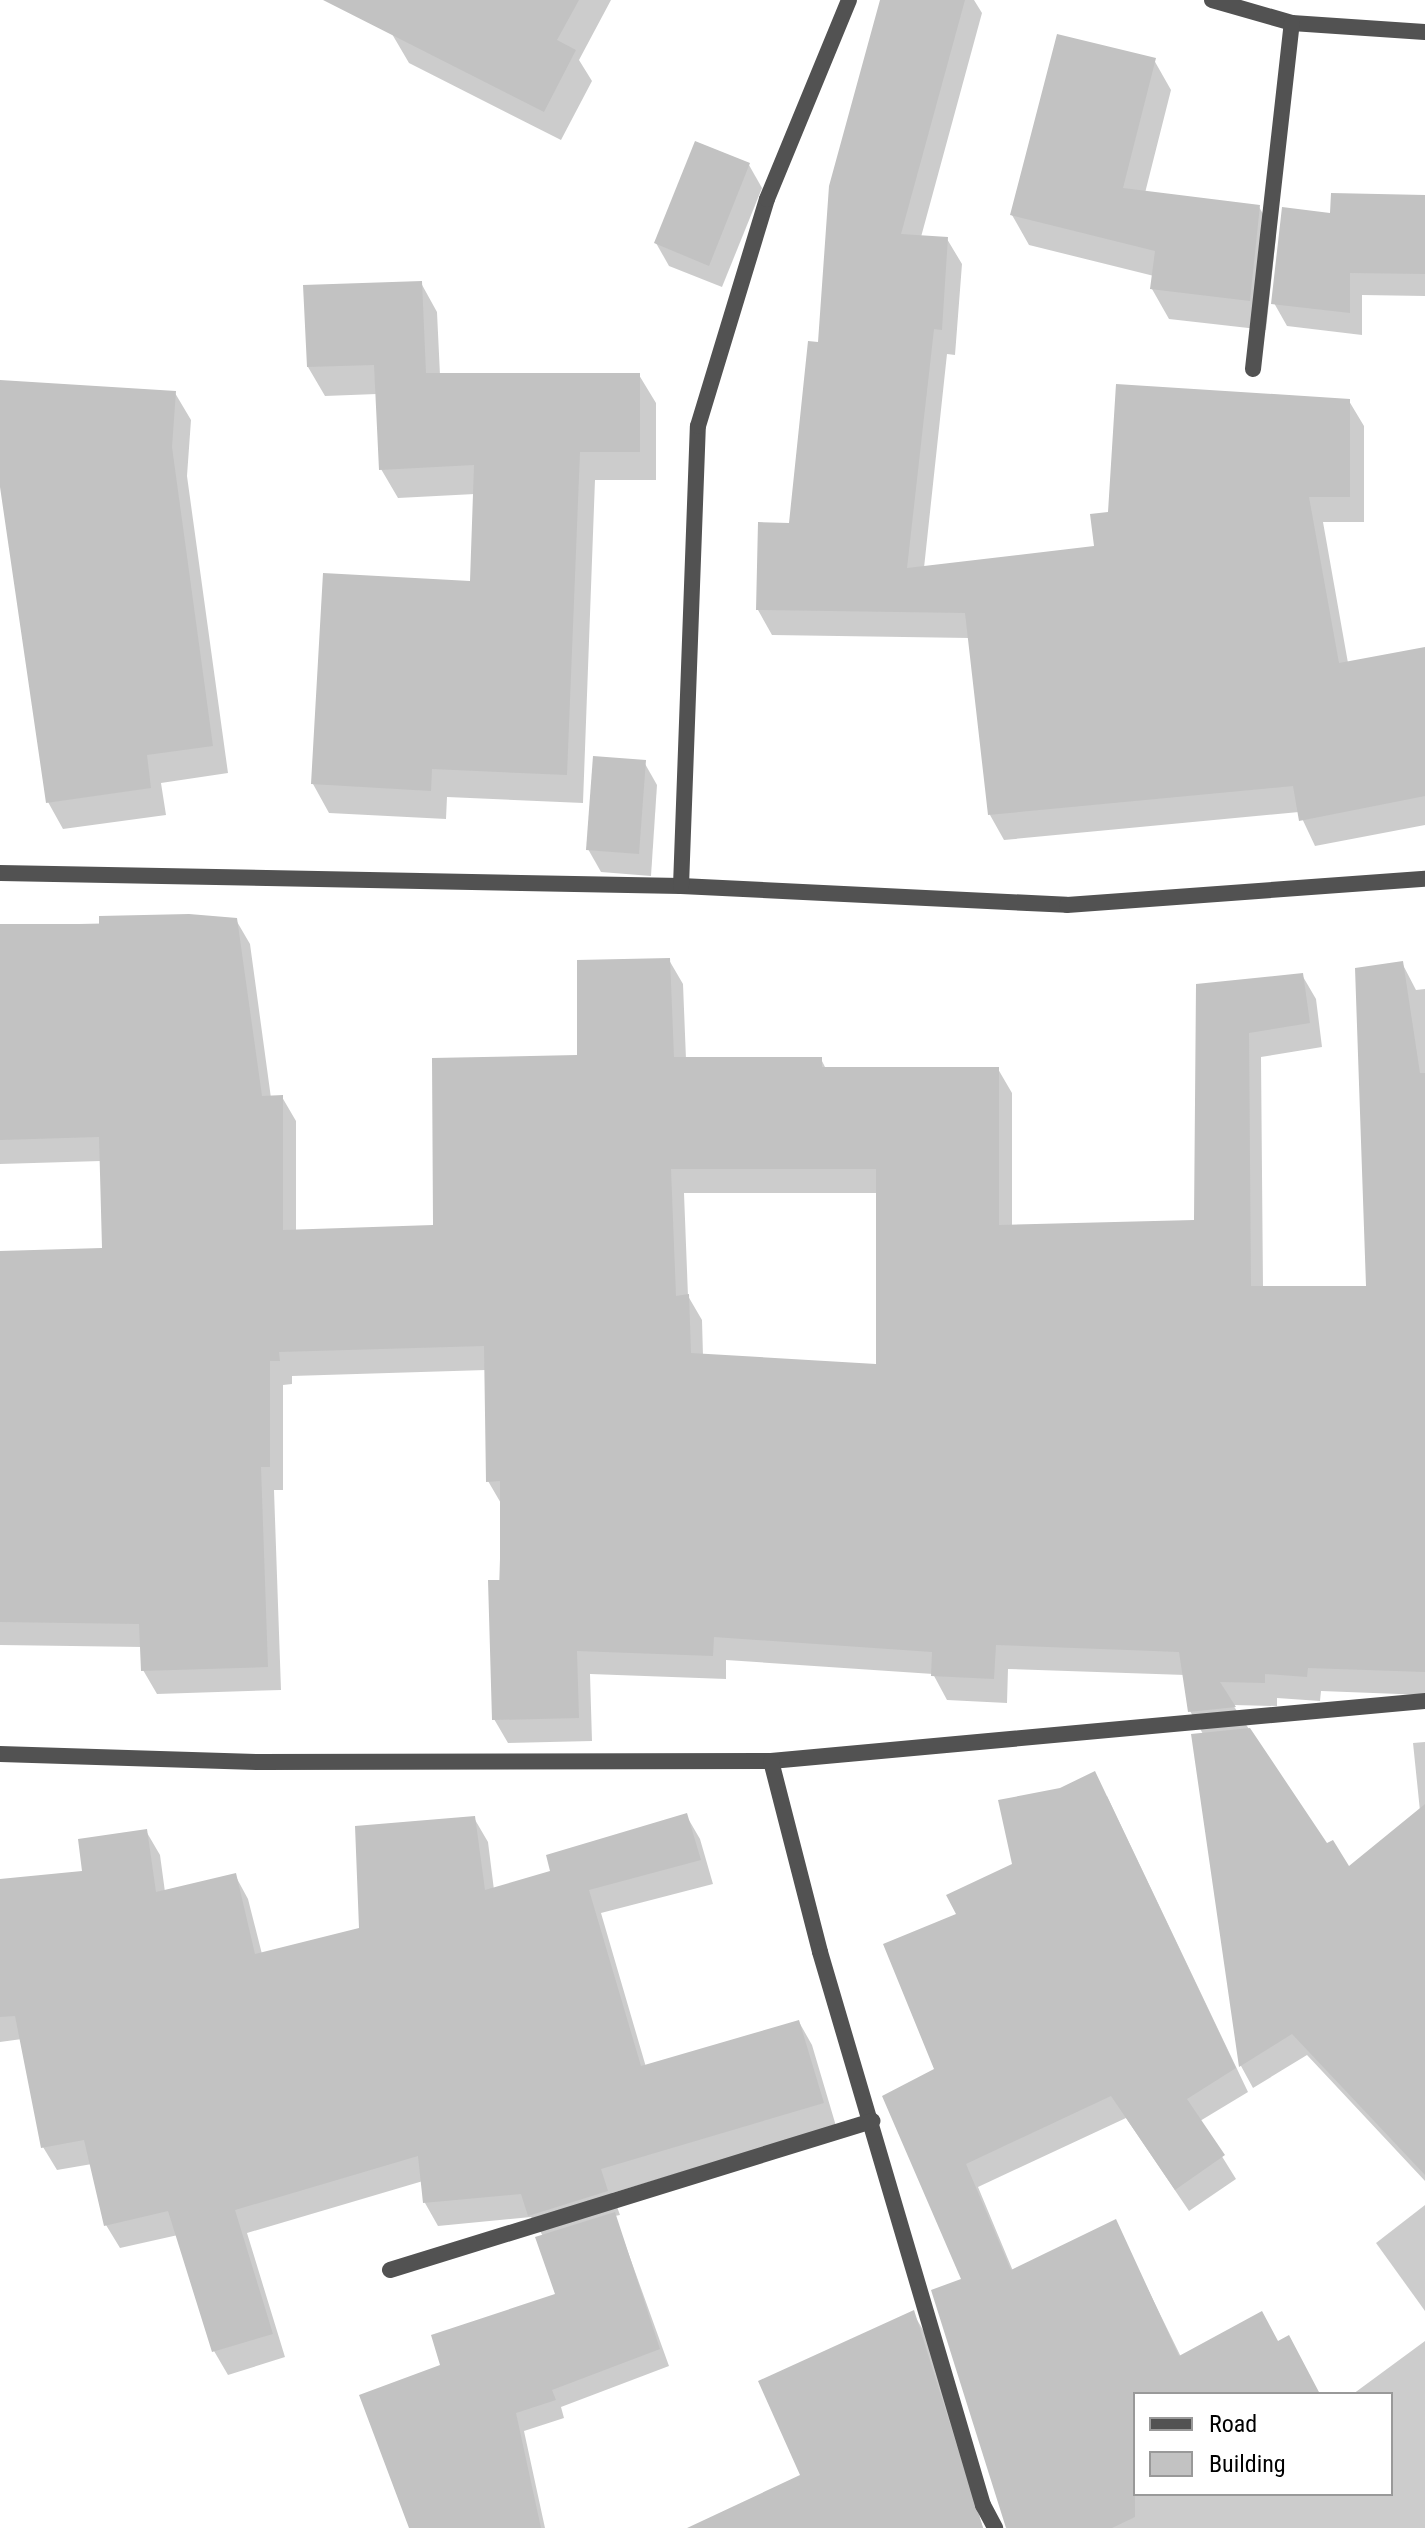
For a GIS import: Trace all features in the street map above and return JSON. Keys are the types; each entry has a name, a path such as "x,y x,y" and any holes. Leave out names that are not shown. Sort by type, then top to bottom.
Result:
{"street":[{"path":"681,886 698,426 767,199 849,0"},
{"path":"1212,0 1292,23 1425,32"},
{"path":"1253,369 1292,23"},
{"path":"0,873 681,886 1067,905 1425,879"},
{"path":"0,1754 258,1762 771,1761 1425,1701"},
{"path":"771,1761 796,1871 983,2505 995,2528"},
{"path":"390,2270 872,2121"}],"building":[{"path":"323,0 579,0 557,40 576,50 544,112"},
{"path":"880,0 965,0 901,234 948,237 942,330 934,329 907,568 1094,546 1090,514 1108,512 1116,384 1350,399 1350,497 1309,497 1339,663 1425,647 1425,796 1299,821 1293,786 988,815 965,613 756,610 758,522 789,523 808,341 818,342 829,186"},
{"path":"1057,34 1156,58 1123,188 1260,205 1250,301 1150,289 1155,251 1010,215"},
{"path":"695,141 750,163 709,266 654,243"},
{"path":"1331,193 1425,195 1425,274 1350,273 1350,313 1271,304 1282,207 1330,213"},
{"path":"422,281 426,373 640,373 640,452 580,452 567,775 432,769 431,791 311,784 323,573 470,581 474,465 379,470 374,365 307,367 303,285"},
{"path":"0,380 176,391 172,447 213,746 147,755 151,788 46,803 0,487"},
{"path":"593,756 646,760 639,854 586,850"},
{"path":"189,914 237,918 262,1096 283,1095 283,1230 433,1225 432,1058 577,1055 577,960 670,958 674,1057 822,1057 822,1067 999,1067 999,1225 1194,1220 1196,984 1303,973 1310,1023 1249,1033 1251,1286 1366,1286 1355,968 1403,961 1420,1073 1425,1073 1425,1672 1308,1668 1307,1677 1265,1674 1265,1683 1220,1682 1236,1707 1188,1712 1179,1652 996,1645 994,1679 931,1676 932,1652 714,1637 713,1656 577,1651 579,1718 492,1720 488,1580 500,1580 500,1481 486,1482 484,1346 279,1352 280,1361 270,1361 270,1467 261,1467 268,1667 141,1671 139,1624 0,1622 0,1251 102,1248 99,1137 0,1140 0,924 99,924 99,916","holes":["671,1169 876,1169 876,1364 691,1353 689,1294 676,1296"]},
{"path":"1250,1728 1327,1843 1333,1840 1349,1866 1425,1804 1425,2175 1292,2034 1239,2067 1191,1734"},
{"path":"1095,1771 1236,2068 1187,2099 1225,2155 1175,2190 1111,2096 966,2164 1011,2270 1116,2219 1179,2356 1262,2311 1278,2341 1289,2335 1319,2392 1133,2392 1135,2517 1112,2528 1006,2528 931,2290 961,2279 882,2096 934,2069 883,1944 956,1914 946,1895 1012,1864 998,1800 1060,1788"},
{"path":"687,1813 701,1860 589,1890 641,2066 799,2020 824,2103 601,2169 608,2191 528,2216 521,2194 423,2203 418,2156 235,2210 273,2334 212,2352 168,2211 104,2226 84,2140 41,2148 15,2016 0,2017 0,1879 82,1871 78,1839 147,1829 156,1892 236,1873 255,1954 359,1928 355,1826 475,1816 485,1890 550,1871 546,1855"},
{"path":"615,2212 660,2349 552,2390 556,2400 516,2413 541,2528 409,2528 359,2395 440,2365 431,2335 555,2294 535,2237"},
{"path":"914,2310 983,2528 687,2528 800,2475 758,2381"}]}
